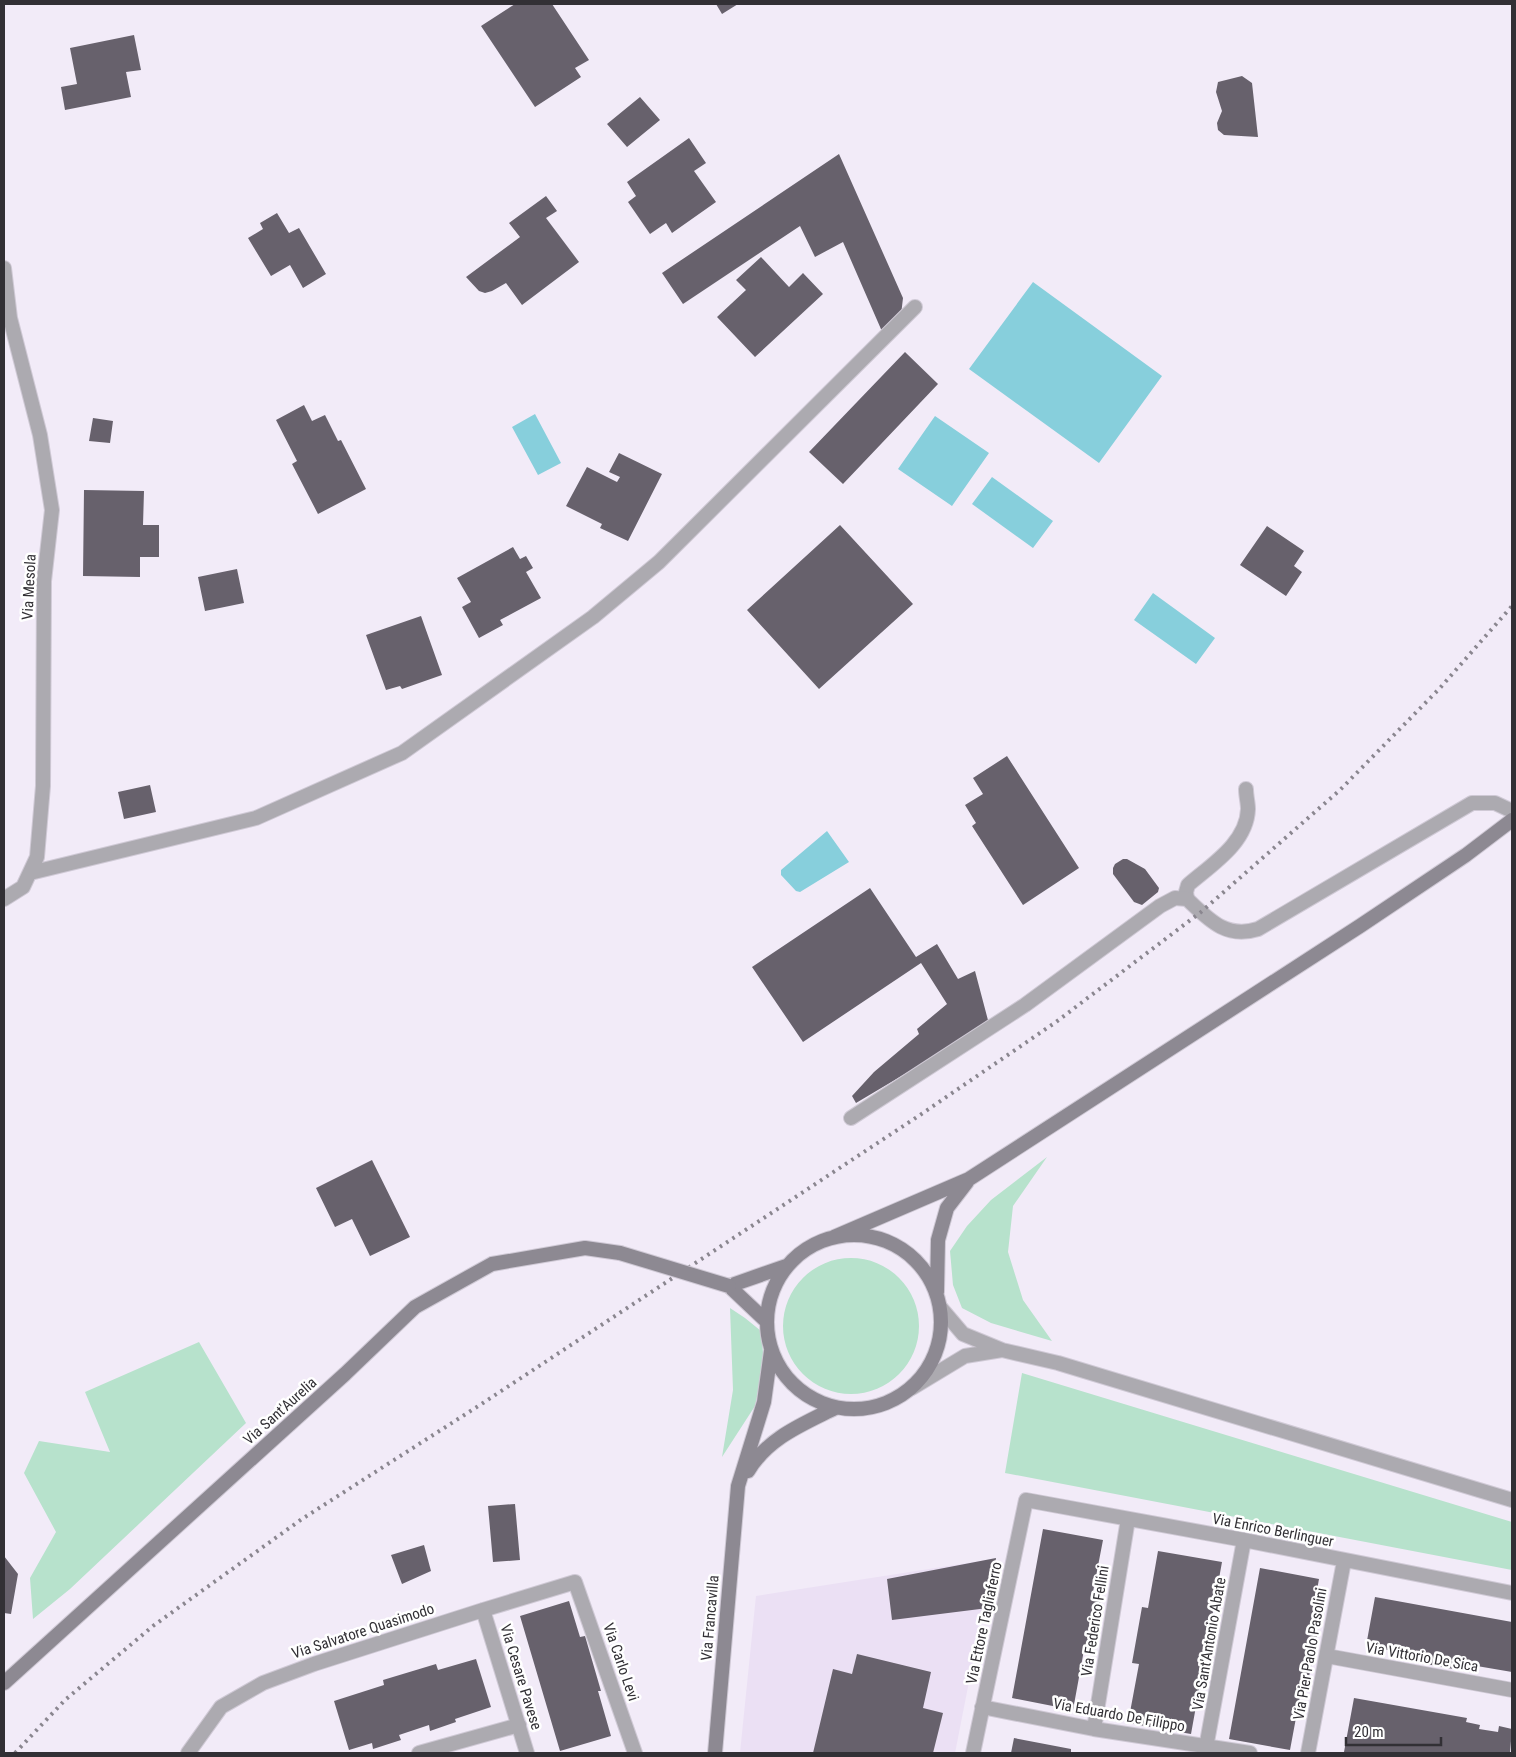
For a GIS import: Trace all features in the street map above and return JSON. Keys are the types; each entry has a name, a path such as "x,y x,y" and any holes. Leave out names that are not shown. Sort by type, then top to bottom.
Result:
{"main road":[{"path":"834,1237 859,1235 884,1240 907,1252 925,1270 936,1293 940,1307 942,1329 936,1351 927,1372 912,1388 895,1400 876,1408 856,1410 834,1408 814,1400 795,1388 781,1371 771,1351 766,1322 768,1302 775,1283 786,1266 800,1253 816,1243 969,1179 1360,926 1466,855 1512,820"},
{"path":"936,1293 938,1240 947,1208 969,1179"},
{"name":"Via Sant'Aurelia","path":"5,1681 345,1374 415,1307 492,1264 585,1248 620,1253 729,1286"},
{"path":"766,1322 729,1286 786,1266"},
{"path":"738,1486 764,1402 771,1351"},
{"path":"738,1486 756,1456 786,1432 834,1408"},
{"name":"Via Francavilla","path":"715,1753 738,1486"}],"street":[{"name":"Via Mesola","path":"4,268 10,318 40,435 52,510 44,581 42,786 38,857 23,887 4,899"},
{"path":"30,873 256,818 402,752 593,617 659,562 915,307"},
{"path":"1187,899 1188,885 1233,846 1246,824 1248,808 1246,789"},
{"path":"851,1118 1025,1005 1160,906 1175,898 1187,899 1222,929 1245,933 1267,925 1472,803 1495,803 1512,811"},
{"path":"940,1307 963,1334 1002,1350 1058,1363 1512,1500"},
{"path":"912,1388 965,1356 1002,1350"},
{"name":"Via Enrico Berlinguer","path":"1026,1500 1244,1540 1512,1593"},
{"name":"Via Ettore Tagliaferro","path":"972,1753 1026,1500"},
{"name":"Via Federico Fellini","path":"1094,1728 1128,1519"},
{"name":"Via Sant'Antonio Abate","path":"1206,1750 1244,1540"},
{"name":"Via Pier Paolo Pasolini","path":"1308,1753 1344,1561"},
{"name":"Via Salvatore Quasimodo","path":"188,1753 221,1707 263,1683 314,1664 575,1582"},
{"name":"Via Carlo Levi","path":"575,1582 635,1753"},
{"name":"Via Cesare Pavese","path":"483,1610 527,1753"},
{"name":"Via Vittorio De Sica","path":"1327,1656 1512,1690"},
{"name":"Via Eduardo De Filippo","path":"982,1707 1206,1750 1250,1753"},
{"path":"419,1753 519,1725"}],"shaded area":[{"path":"993,1559 955,1753 740,1753 756,1596"}],"green space":[{"path":"1047,1157 1013,1206 1008,1252 1023,1300 1052,1341 991,1323 962,1308 953,1285 950,1251 967,1226 991,1200"},
{"path":"851,1258 877,1263 889,1269 899,1278 908,1288 914,1300 919,1326 914,1352 908,1364 899,1374 889,1383 877,1389 851,1394 825,1389 813,1383 803,1374 794,1364 788,1352 783,1326 788,1300 794,1288 803,1278 813,1269 825,1263"},
{"path":"730,1308 761,1331 764,1363 755,1406 722,1457 733,1390"},
{"path":"199,1342 246,1423 70,1589 33,1619 30,1578 56,1532 24,1473 39,1441 110,1452 85,1392"},
{"path":"1022,1373 1512,1522 1512,1570 1005,1473"}],"water":[{"path":"1033,282 1162,376 1099,463 969,369"},
{"path":"535,414 561,463 538,475 512,427"},
{"path":"935,416 989,453 952,506 898,469"},
{"path":"992,477 1053,521 1033,548 972,504"},
{"path":"1153,593 1215,638 1196,664 1134,620"},
{"path":"827,831 849,862 800,892 796,891 781,875 781,870"}],"building":[{"path":"515,4 552,4 589,60 575,68 581,77 535,107 481,26"},
{"path":"716,4 738,4 722,14"},
{"path":"134,35 141,70 126,72 131,97 65,110 61,87 77,84 70,48"},
{"path":"1242,76 1252,83 1258,137 1224,135 1218,130 1217,123 1222,111 1216,92 1218,82"},
{"path":"640,97 660,120 627,147 607,124"},
{"path":"689,138 706,163 694,171 716,202 672,233 666,223 650,234 628,202 636,196 627,182"},
{"path":"839,154 903,298 901,315 884,336 843,242 815,257 800,226 683,304 662,273"},
{"path":"546,196 557,211 546,218 579,262 522,305 506,283 492,291 485,293 479,291 466,277 520,237 509,223"},
{"path":"277,213 289,233 299,228 326,274 303,288 290,265 271,276 248,238 263,229 260,223"},
{"path":"761,257 789,287 803,273 823,294 755,357 717,317 746,290 736,280"},
{"path":"905,352 938,384 843,484 809,452"},
{"path":"304,405 312,421 325,415 338,441 341,440 366,489 318,514 292,464 297,461 276,420"},
{"path":"93,418 113,421 110,443 89,441"},
{"path":"619,453 662,474 628,541 600,528 602,524 566,506 587,467 617,482 620,477 609,472"},
{"path":"84,490 144,491 143,525 159,525 159,557 140,557 140,577 83,576"},
{"path":"840,525 913,604 819,689 747,610"},
{"path":"1267,526 1304,551 1294,566 1302,572 1286,596 1240,565"},
{"path":"513,547 520,559 526,556 533,568 526,572 541,598 500,620 503,625 479,638 462,607 471,602 457,578"},
{"path":"237,569 244,603 205,611 198,577"},
{"path":"421,616 442,675 402,689 400,686 386,690 366,635"},
{"path":"1007,756 1079,868 1023,905 972,826 976,823 965,805 983,794 973,778"},
{"path":"150,785 156,812 124,819 118,792"},
{"path":"1123,859 1127,859 1145,869 1159,888 1158,892 1142,905 1134,902 1113,874 1115,864"},
{"path":"870,888 916,957 937,944 958,979 975,971 989,1024 856,1103 852,1096 874,1072 919,1034 917,1029 947,1004 921,963 803,1042 752,967"},
{"path":"372,1160 410,1237 370,1256 352,1219 335,1227 316,1188"},
{"path":"515,1504 520,1560 493,1562 488,1506"},
{"path":"1043,1529 1103,1540 1092,1597 1101,1599 1090,1652 1084,1650 1073,1710 1012,1698"},
{"path":"424,1545 431,1571 402,1584 391,1555"},
{"path":"1158,1551 1222,1562 1191,1734 1128,1723 1139,1664 1132,1663 1142,1607 1148,1608"},
{"path":"4,1556 18,1574 11,1614 4,1613"},
{"path":"996,1558 988,1608 892,1620 887,1579"},
{"path":"1260,1568 1319,1579 1309,1634 1317,1636 1306,1692 1301,1691 1290,1750 1229,1739"},
{"path":"1375,1597 1512,1622 1512,1672 1471,1665 1470,1672 1415,1662 1416,1655 1366,1646"},
{"path":"569,1601 580,1637 585,1636 601,1691 598,1691 611,1736 560,1751 520,1616"},
{"path":"857,1654 931,1672 923,1708 943,1713 933,1753 813,1753 833,1669 852,1674"},
{"path":"476,1659 491,1707 455,1719 456,1722 430,1731 429,1725 399,1735 401,1740 373,1749 372,1743 349,1750 334,1701 384,1685 383,1680 436,1664 438,1670"},
{"path":"1354,1698 1467,1718 1466,1722 1480,1725 1479,1729 1498,1732 1499,1726 1512,1729 1510,1753 1344,1752"},
{"path":"1014,1738 1071,1749 1071,1753 1011,1753"}],"railway":[{"path":"15,1753 65,1700 153,1626 302,1519 483,1403 920,1115 1056,1022 1201,912 1340,790 1440,688 1512,606"}]}
